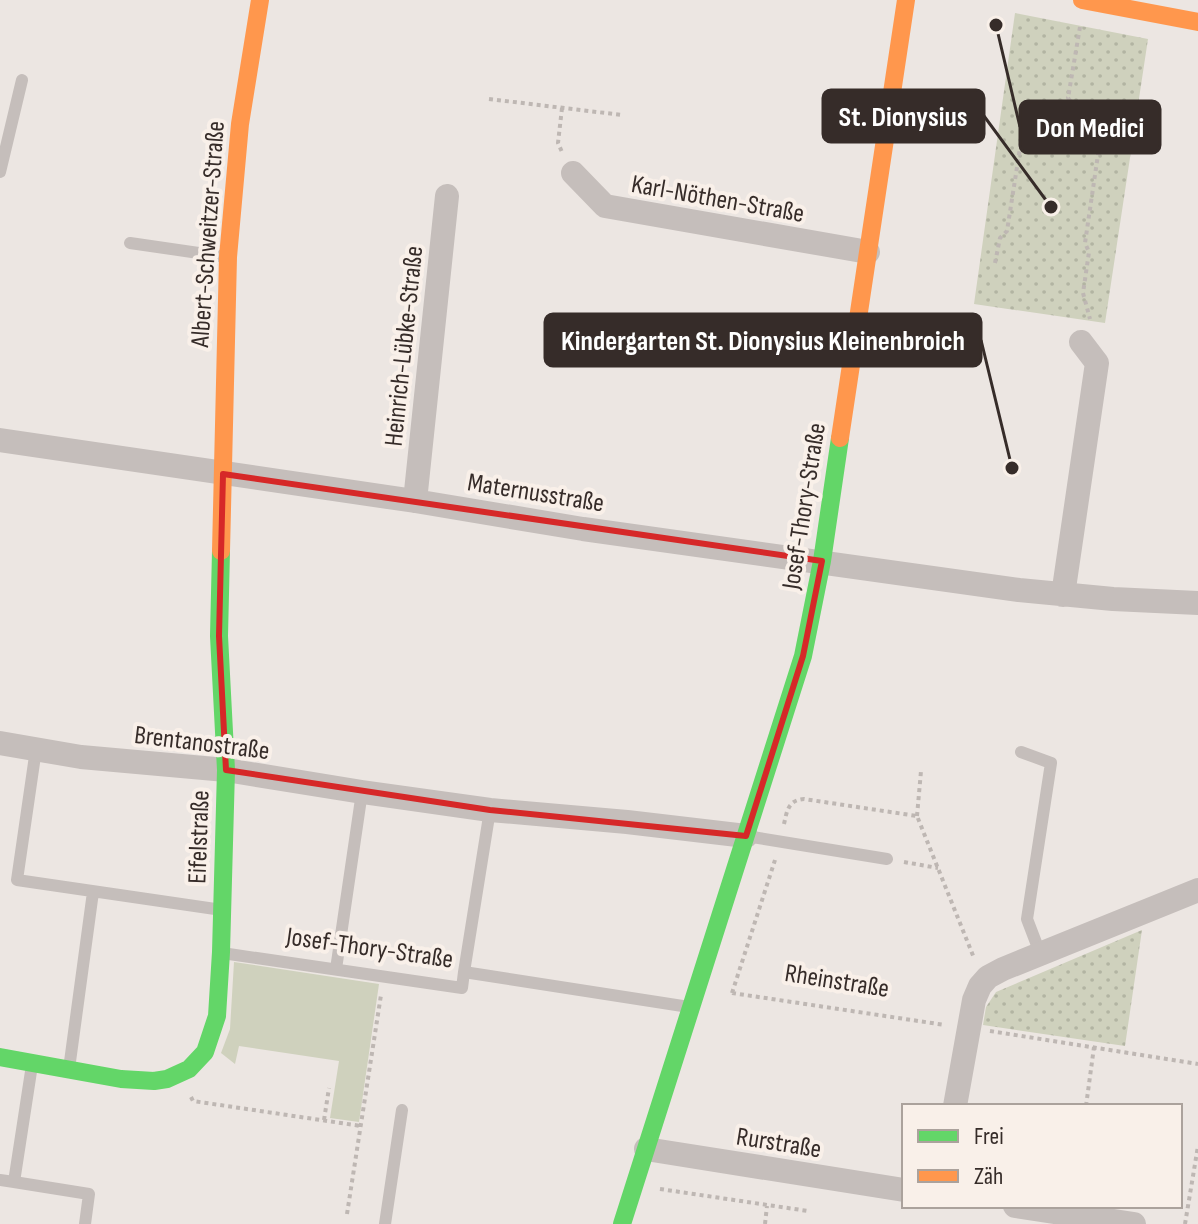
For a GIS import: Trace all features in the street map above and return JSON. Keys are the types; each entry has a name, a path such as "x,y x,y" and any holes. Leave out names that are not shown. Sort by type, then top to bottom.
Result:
{"street":[{"name":"Albert-Schweitzer-Straße","path":"223,474 228,257 240,124 260,0"},
{"name":"Josef-Thory-Straße","path":"622,1224 803,656 822,561 906,0"},
{"path":"1084,0 1198,22"},
{"name":"Karl-Nöthen-Straße","path":"573,173 605,206 868,252"},
{"name":"Heinrich-Lübke-Straße","path":"415,501 447,196"},
{"path":"1063,595 1097,363 1086,333"},
{"name":"Maternusstraße","path":"0,440 583,529 1063,595 1198,603"},
{"name":"Eifelstraße","path":"0,1057 138,1081 177,1076 204,1063 217,1016 221,952 226,770 219,636 223,474"},
{"name":"Brentanostraße","path":"0,743 81,757 226,770 490,810 746,836"},
{"path":"955,1104 975,995 988,977 1198,890"},
{"name":"Rurstraße","path":"646,1149 902,1190"},
{"path":"1028,1208 1134,1224"}],"lane":[{"path":"0,172 22,80"},
{"path":"130,243 228,257"},
{"path":"36,749 17,880 222,910"},
{"path":"1021,752 1051,763 1027,919 1040,953"},
{"path":"336,969 362,792"},
{"path":"464,972 490,810"},
{"path":"746,836 887,859"},
{"path":"69,1069 93,892"},
{"name":"Josef-Thory-Straße","path":"221,952 462,988 464,972 692,1007"},
{"path":"14,1182 32,1062"},
{"path":"385,1224 402,1110"},
{"path":"0,1180 89,1194 85,1224"}],"path":[{"path":"1084,0 1068,98 1100,141 1085,243 1089,252 1083,293 1086,333"},
{"path":"995,263 1000,238 1007,231 1023,129 1068,98"},
{"path":"489,99 622,115"},
{"path":"562,108 558,143 573,173"},
{"path":"917,816 921,771"},
{"path":"732,993 781,841"},
{"path":"887,859 938,868"},
{"path":"347,1214 384,977"},
{"name":"Rheinstraße","path":"698,988 1198,1064"},
{"path":"1086,1104 1094,1047"},
{"path":"177,1076 193,1101 361,1126"},
{"path":"324,1120 329,1088"},
{"path":"1185,1224 1198,1146"},
{"path":"634,1185 808,1211"},
{"path":"765,1224 767,1206"}],"highlighted area":[{"path":"223,474 822,561 803,656 746,836 490,810 226,770 219,636"}],"green space":[{"path":"1015,13 1148,39 1105,323 974,304"},
{"path":"1142,930 1125,1046 983,1025 986,1007 996,992"},
{"path":"234,962 379,984 359,1122 330,1118 339,1061 239,1046 235,1064 221,1053 230,1029"}],"traffic: fast":[{"path":"622,1224 803,656 822,561 840,438"},
{"path":"0,1057 121,1079 154,1081 189,1069 205,1052 217,1016 221,952 226,770 219,636 221,551"}],"traffic: slow":[{"path":"221,551 228,257 240,124 260,0"},
{"path":"840,438 906,0"},
{"path":"1082,0 1198,22"}],"place":[{"name":"Don Medici","path":"996,25"},
{"name":"St. Dionysius","path":"1051,207"},
{"name":"Kindergarten St. Dionysius Kleinenbroich","path":"1012,468"}]}
